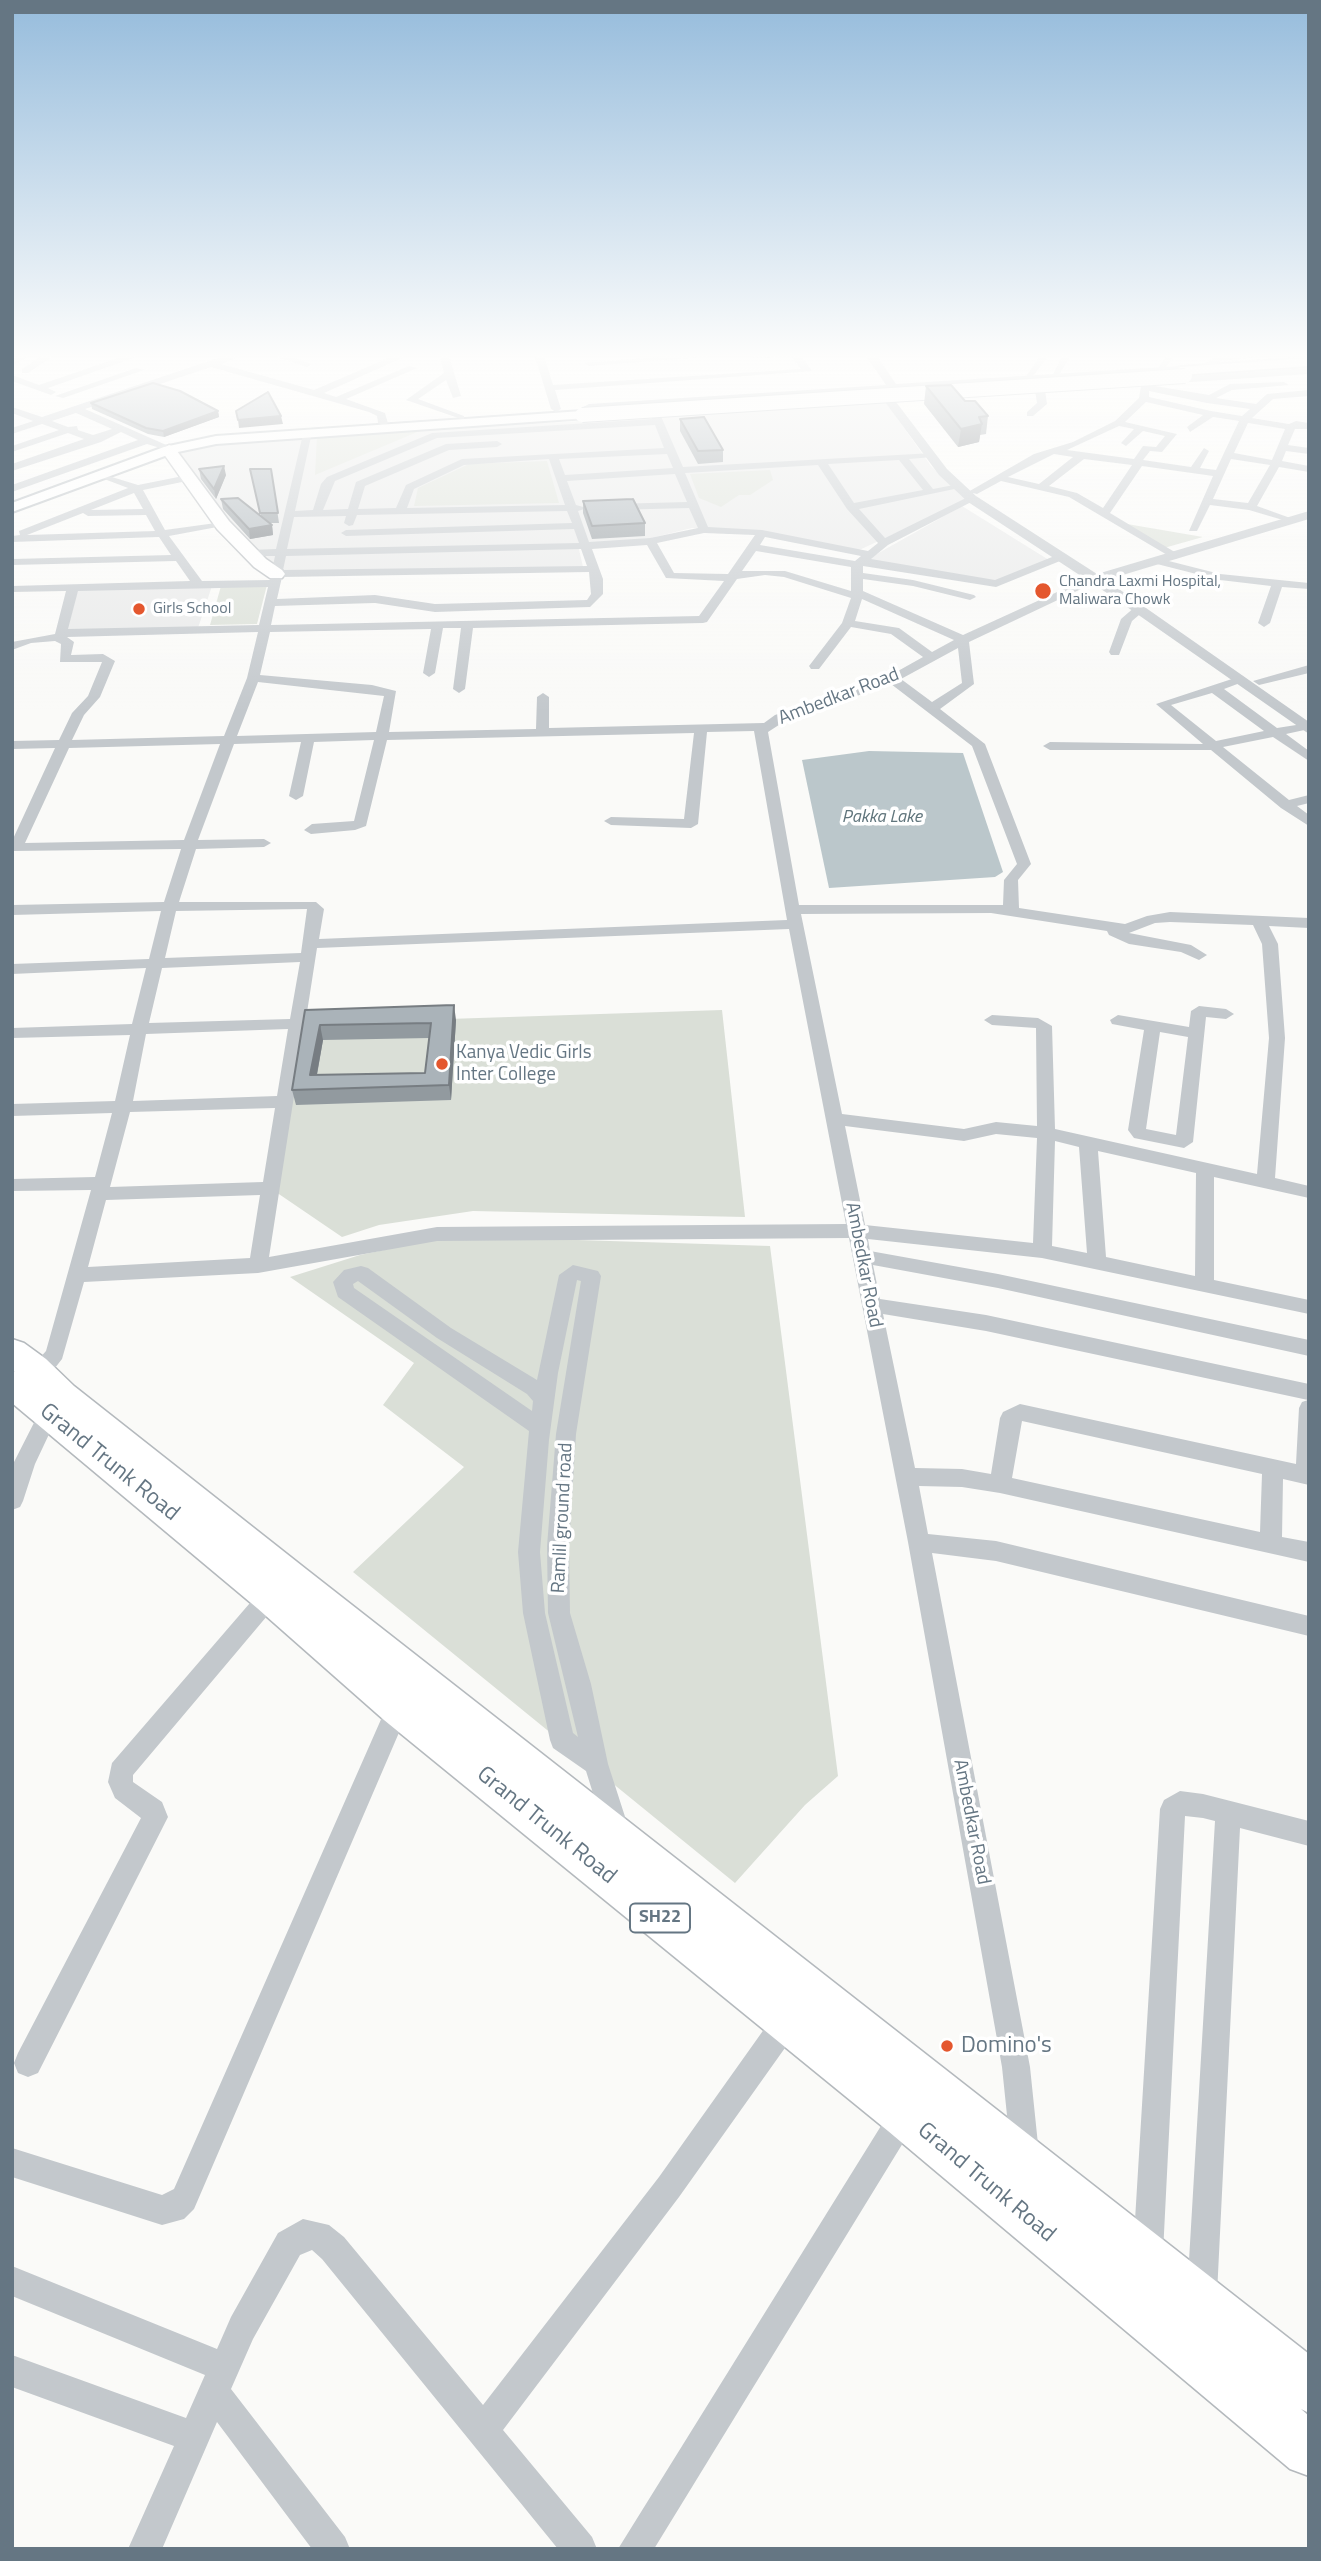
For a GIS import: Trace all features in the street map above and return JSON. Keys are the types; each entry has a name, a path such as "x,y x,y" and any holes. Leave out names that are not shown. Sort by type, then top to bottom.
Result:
{"highway":[{"name":"Grand Trunk Road","path":"20,1368 49,1413 270,1595 398,1707 1026,2162 1202,2299 1309,2387"},
{"name":"Grand Trunk Road","path":"20,1368 62,1395 618,1837 663,1897 787,2021 1309,2451"}],"main road":[{"path":"14,498 73,473"},
{"path":"14,498 106,473"},
{"path":"183,473 223,525 276,579"}],"street":[{"path":"20,473 38,480"},
{"path":"14,498 38,480 73,473"},
{"path":"313,473 314,478"},
{"path":"20,1368 44,1367 55,1354 124,1106 139,1028 170,906 200,813 253,678 267,628 289,514 314,478 329,473"},
{"path":"345,551 346,533 360,484 388,473"},
{"path":"401,511 405,494 410,487 440,473"},
{"path":"272,603 375,599 435,608 586,604 596,599 597,594 579,526 560,473"},
{"path":"562,478 654,473"},
{"path":"680,473 704,530"},
{"path":"828,473 851,507 884,543"},
{"path":"914,473 931,493"},
{"path":"947,473 968,493 1061,557 1098,577 1140,609 1308,724"},
{"path":"953,473 968,493 1259,681 1308,724"},
{"path":"815,666 848,623 857,595 860,564 884,543 1008,473"},
{"path":"1041,487 1060,473"},
{"path":"1104,514 1131,473"},
{"path":"1193,529 1217,473 1213,473"},
{"path":"1251,507 1271,473"},
{"path":"103,474 137,488 162,534 198,584"},
{"path":"998,477 1073,495 1174,556"},
{"path":"12,538 137,488 188,478"},
{"path":"314,478 326,484 317,513"},
{"path":"851,507 931,493 968,493"},
{"path":"1205,500 1251,507 1289,521"},
{"path":"289,514 692,505"},
{"path":"75,513 150,512"},
{"path":"1098,577 1309,515"},
{"path":"12,538 162,534 223,525"},
{"path":"346,533 579,526"},
{"path":"250,552 585,546 650,541 704,530 762,533 913,583 970,597"},
{"path":"12,646 61,634 702,619 762,533"},
{"path":"650,541 670,576 733,577 765,572 785,575 857,595 963,640 968,684 932,708"},
{"path":"752,547 996,584 1061,557"},
{"path":"12,562 179,558"},
{"path":"1157,561 1197,572 1309,586"},
{"path":"13,592 276,579 592,569"},
{"name":"Ambedkar Road","path":"1026,2162 1016,2067 919,1542 794,917 761,738 764,727 780,718 893,679 963,640 1098,577"},
{"path":"1264,623 1278,583"},
{"path":"61,634 73,588"},
{"path":"1115,652 1127,619 1140,609"},
{"path":"459,689 468,623"},
{"path":"848,623 895,631 916,649 932,657"},
{"path":"429,673 438,624"},
{"path":"61,634 68,642 64,659 103,658 109,662 94,696 78,713 16,848 264,844"},
{"path":"1259,681 1309,670"},
{"path":"253,678 386,691 391,694 361,823 355,826 317,827 311,830"},
{"path":"893,679 972,737 989,768 1024,864 1011,880 1011,909"},
{"path":"1242,680 1162,704 1309,822"},
{"path":"1215,689 1309,757"},
{"path":"542,732 543,696"},
{"path":"1050,747 1214,746 1308,724"},
{"path":"12,745 764,727"},
{"path":"611,821 691,824 701,729"},
{"path":"296,796 308,738"},
{"path":"1286,804 1309,799"},
{"path":"12,910 311,905 316,909 258,1266"},
{"path":"12,969 156,962 794,917 1011,909 1126,929 1153,919 1170,917 1309,923"},
{"path":"1259,921 1270,944 1277,1038 1266,1181"},
{"path":"1100,925 1129,939 1185,948 1199,955"},
{"path":"1153,1026 1137,1130 1184,1142 1199,1011 1226,1014"},
{"path":"992,1020 1038,1023 1044,1026 1046,1133 1042,1251"},
{"path":"1118,1020 1196,1033"},
{"path":"12,1033 296,1024"},
{"path":"12,1110 283,1102"},
{"path":"834,1119 964,1135 996,1128 1046,1133 1309,1192"},
{"path":"1158,1157 1160,1138"},
{"path":"1088,1142 1097,1262"},
{"path":"1204,1286 1207,1239 1205,1167"},
{"path":"12,1185 270,1188"},
{"path":"76,1275 258,1266 437,1234 856,1231 1042,1251 1309,1307"},
{"path":"862,1256 998,1281 1309,1348"},
{"name":"Ramlil ground road","path":"544,1399 569,1275 583,1272 591,1276 566,1434 558,1546 559,1613 579,1684 596,1764 618,1837"},
{"path":"540,1428 345,1292 343,1282 351,1275 361,1273 444,1333 534,1388 544,1399 529,1552 534,1613 562,1740 596,1764"},
{"path":"872,1305 986,1323 1309,1392"},
{"path":"1000,1484 1010,1418 1020,1412 1307,1476 1309,1408"},
{"path":"12,1501 24,1464 49,1413"},
{"path":"1271,1544 1273,1468"},
{"path":"906,1477 962,1478 1000,1484 1309,1552"},
{"path":"919,1542 996,1551 1309,1626"},
{"path":"27,2063 155,1817 153,1811 124,1790 120,1782 121,1771 270,1595"},
{"path":"12,2161 162,2210 174,2209 184,2199 398,1707"},
{"path":"1147,2258 1173,1809 1180,1803 1309,1834"},
{"path":"1202,2299 1228,1814"},
{"path":"482,2432 669,2187 787,2021"},
{"path":"635,2549 904,2115"},
{"path":"1002,2197 1026,2162"},
{"path":"145,2549 219,2379 289,2244 303,2234 318,2236 333,2248 580,2549"},
{"path":"12,2281 219,2379 332,2549"},
{"path":"12,2371 194,2437"}],"shaded area":[{"path":"191,473 938,473 967,500 855,552 768,536 692,528 651,538 578,545 584,571 266,575"},
{"path":"451,473 550,473 559,503 414,506 418,488"},
{"path":"771,473 773,480 750,495 739,495 721,507 699,498 690,474"},
{"path":"962,506 1049,560 995,582 866,560"},
{"path":"1127,524 1203,537 1164,548"},
{"path":"267,585 257,624 210,625 221,586"},
{"name":"Girls School","path":"212,586 198,628 67,631 78,589"},
{"path":"722,1010 745,1217 473,1211 379,1225 342,1237 270,1188 296,1024"},
{"path":"514,1238 770,1246 838,1776 805,1805 735,1883 353,1572 464,1467 383,1405 414,1363 290,1277 360,1255 432,1240"}],"water":[{"name":"Pakka Lake","path":"869,751 963,753 1003,872 995,877 829,888 802,760"}],"building":[{"path":"202,473 221,473 214,489"},
{"path":"251,473 272,473 278,513 260,513"},
{"path":"238,498 272,525 249,529 221,499"},
{"path":"633,499 645,523 592,526 583,501"},
{"path":"454,1005 449,1085 292,1090 305,1010","holes":["431,1023 425,1073 310,1075 320,1025"]}],"place":[{"name":"Chandra Laxmi Hospital, Maliwara Chowk","path":"1043,591"},
{"name":"Girls School","path":"139,609"},
{"name":"Kanya Vedic Girls Inter College","path":"442,1064"},
{"name":"Domino's","path":"947,2046"}]}
